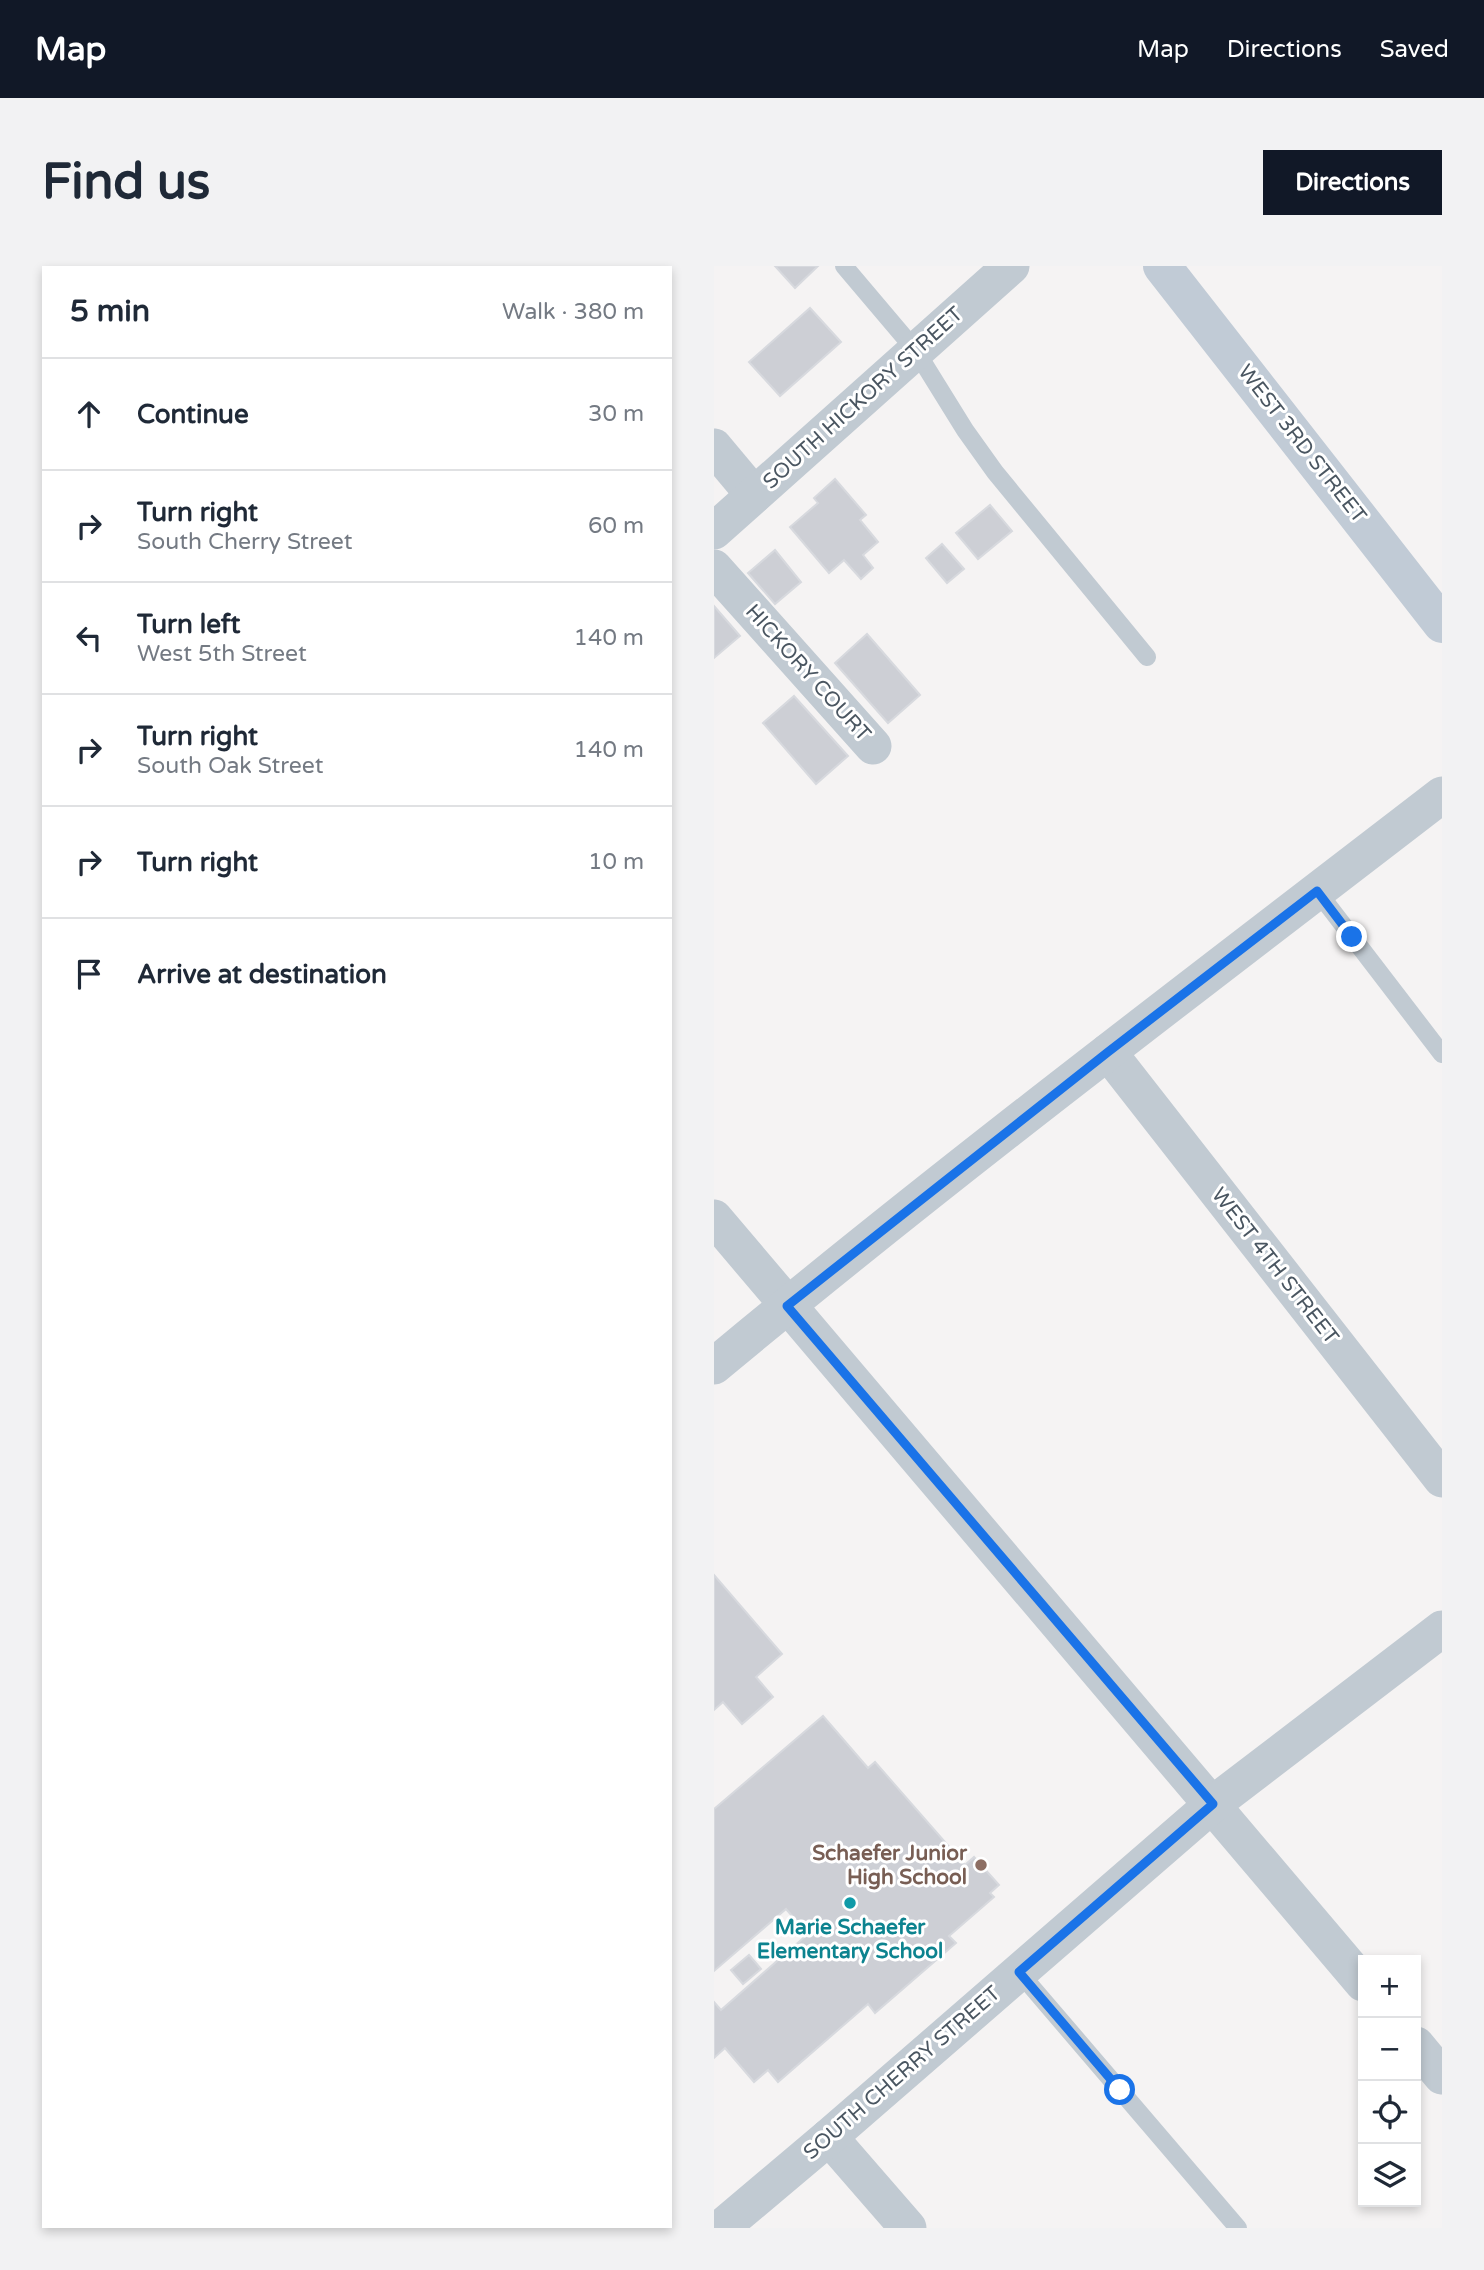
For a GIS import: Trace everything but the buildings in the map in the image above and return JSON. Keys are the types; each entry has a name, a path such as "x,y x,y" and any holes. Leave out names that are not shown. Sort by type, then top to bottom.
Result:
{"street":[{"name":"SOUTH HICKORY STREET","path":"714,531 1011,266"},
{"name":"WEST 3RD STREET","path":"1161,266 1442,624"},
{"path":"714,447 754,495"},
{"name":"HICKORY COURT","path":"714,568 873,746"},
{"path":"714,1366 1108,1052 1442,795"},
{"name":"WEST 4TH STREET","path":"1108,1052 1442,1479"},
{"path":"714,1219 1358,1977"},
{"name":"SOUTH CHERRY STREET","path":"721,2228 1213,1804 1442,1629"},
{"path":"1421,2051 1442,2076"},
{"path":"829,2137 908,2228"}],"lane":[{"path":"844,266 916,351 965,430 995,472 1147,657"},
{"path":"1317,891 1442,1054"},
{"path":"1019,1972 1238,2228"}],"place":[{"name":"Schaefer Junior High School","path":"981,1865"},
{"name":"Marie Schaefer Elementary School","path":"850,1903"}],"route":[{"path":"1120,2090 1019,1972 1213,1804 787,1306 1317,891 1352,937"}]}
